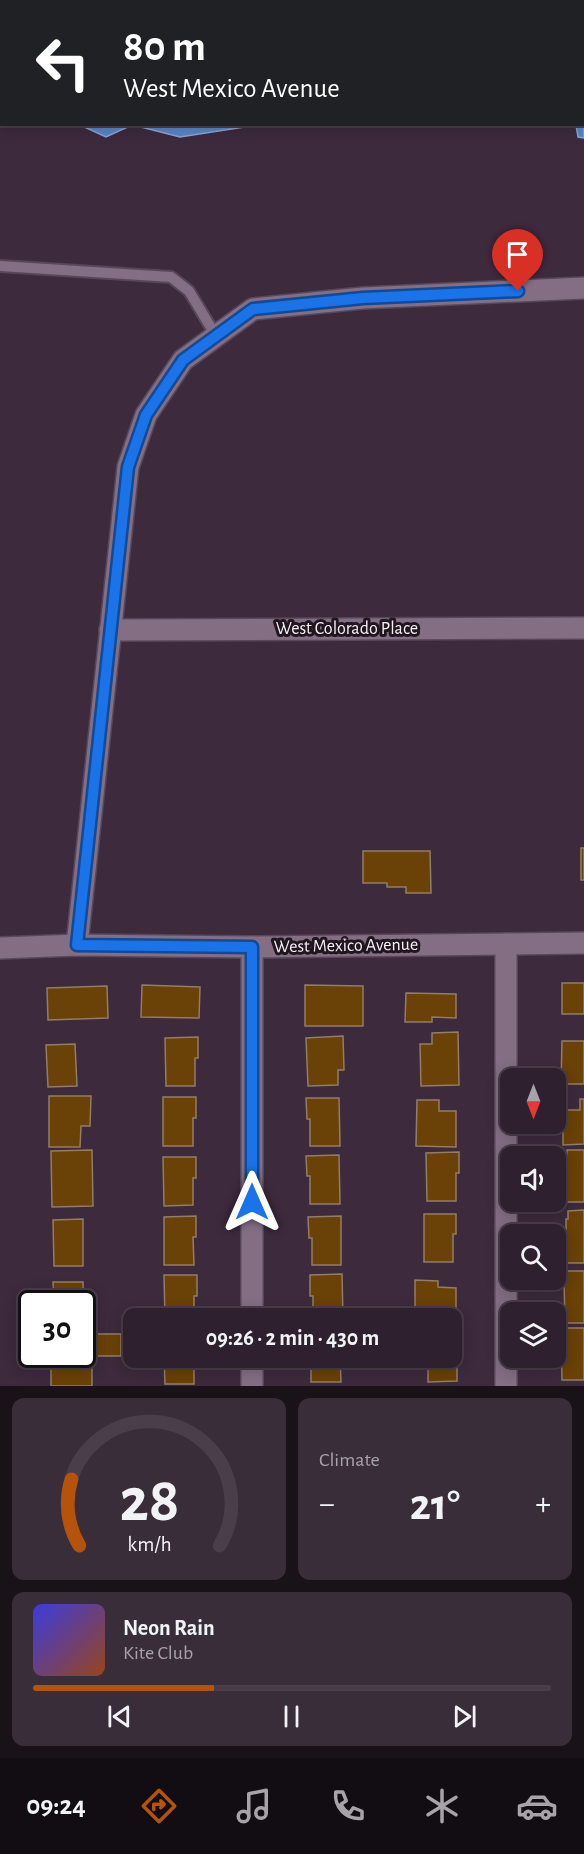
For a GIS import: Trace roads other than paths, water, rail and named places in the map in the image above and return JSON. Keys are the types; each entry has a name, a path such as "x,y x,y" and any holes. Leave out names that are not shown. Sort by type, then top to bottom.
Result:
{"street":[{"path":"77,945 128,467 146,415 183,360 253,309 363,298 584,288"},
{"name":"West Colorado Place","path":"110,630 584,628"},
{"name":"West Mexico Avenue","path":"0,948 77,945 252,947 584,943"},
{"path":"506,944 506,1386"},
{"path":"252,947 252,1308"},
{"path":"252,1368 252,1386"}],"lane":[{"path":"0,266 171,276 189,291 216,336"}],"water":[{"path":"82,126 130,126 106,137"},
{"path":"137,126 251,126 180,137"},
{"path":"576,126 584,126 584,138 578,137"}]}
